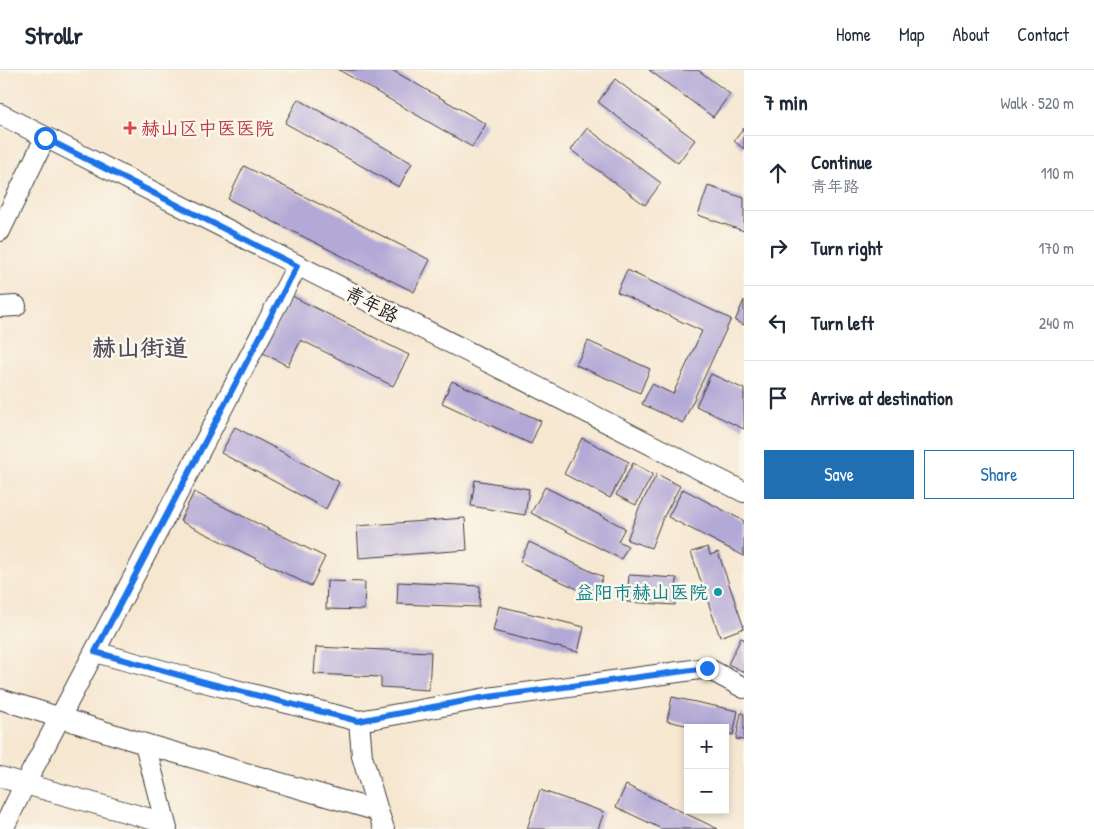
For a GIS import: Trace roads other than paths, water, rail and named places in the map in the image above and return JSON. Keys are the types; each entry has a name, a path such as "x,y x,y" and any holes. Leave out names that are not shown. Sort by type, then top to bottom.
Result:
{"street":[{"name":"青年路","path":"0,114 744,492"},
{"path":"0,231 45,138"},
{"path":"3,829 297,266"},
{"path":"95,652 358,721 481,698 707,668 744,688"},
{"path":"0,699 381,820"},
{"path":"358,721 362,756 381,820"},
{"path":"145,744 166,826"},
{"path":"0,777 166,826"}],"place":[{"name":"赫山区中医医院","path":"130,128"},
{"name":"益阳市赫山医院","path":"718,592"}],"district":[{"name":"赫山街道","path":"140,347"}]}
